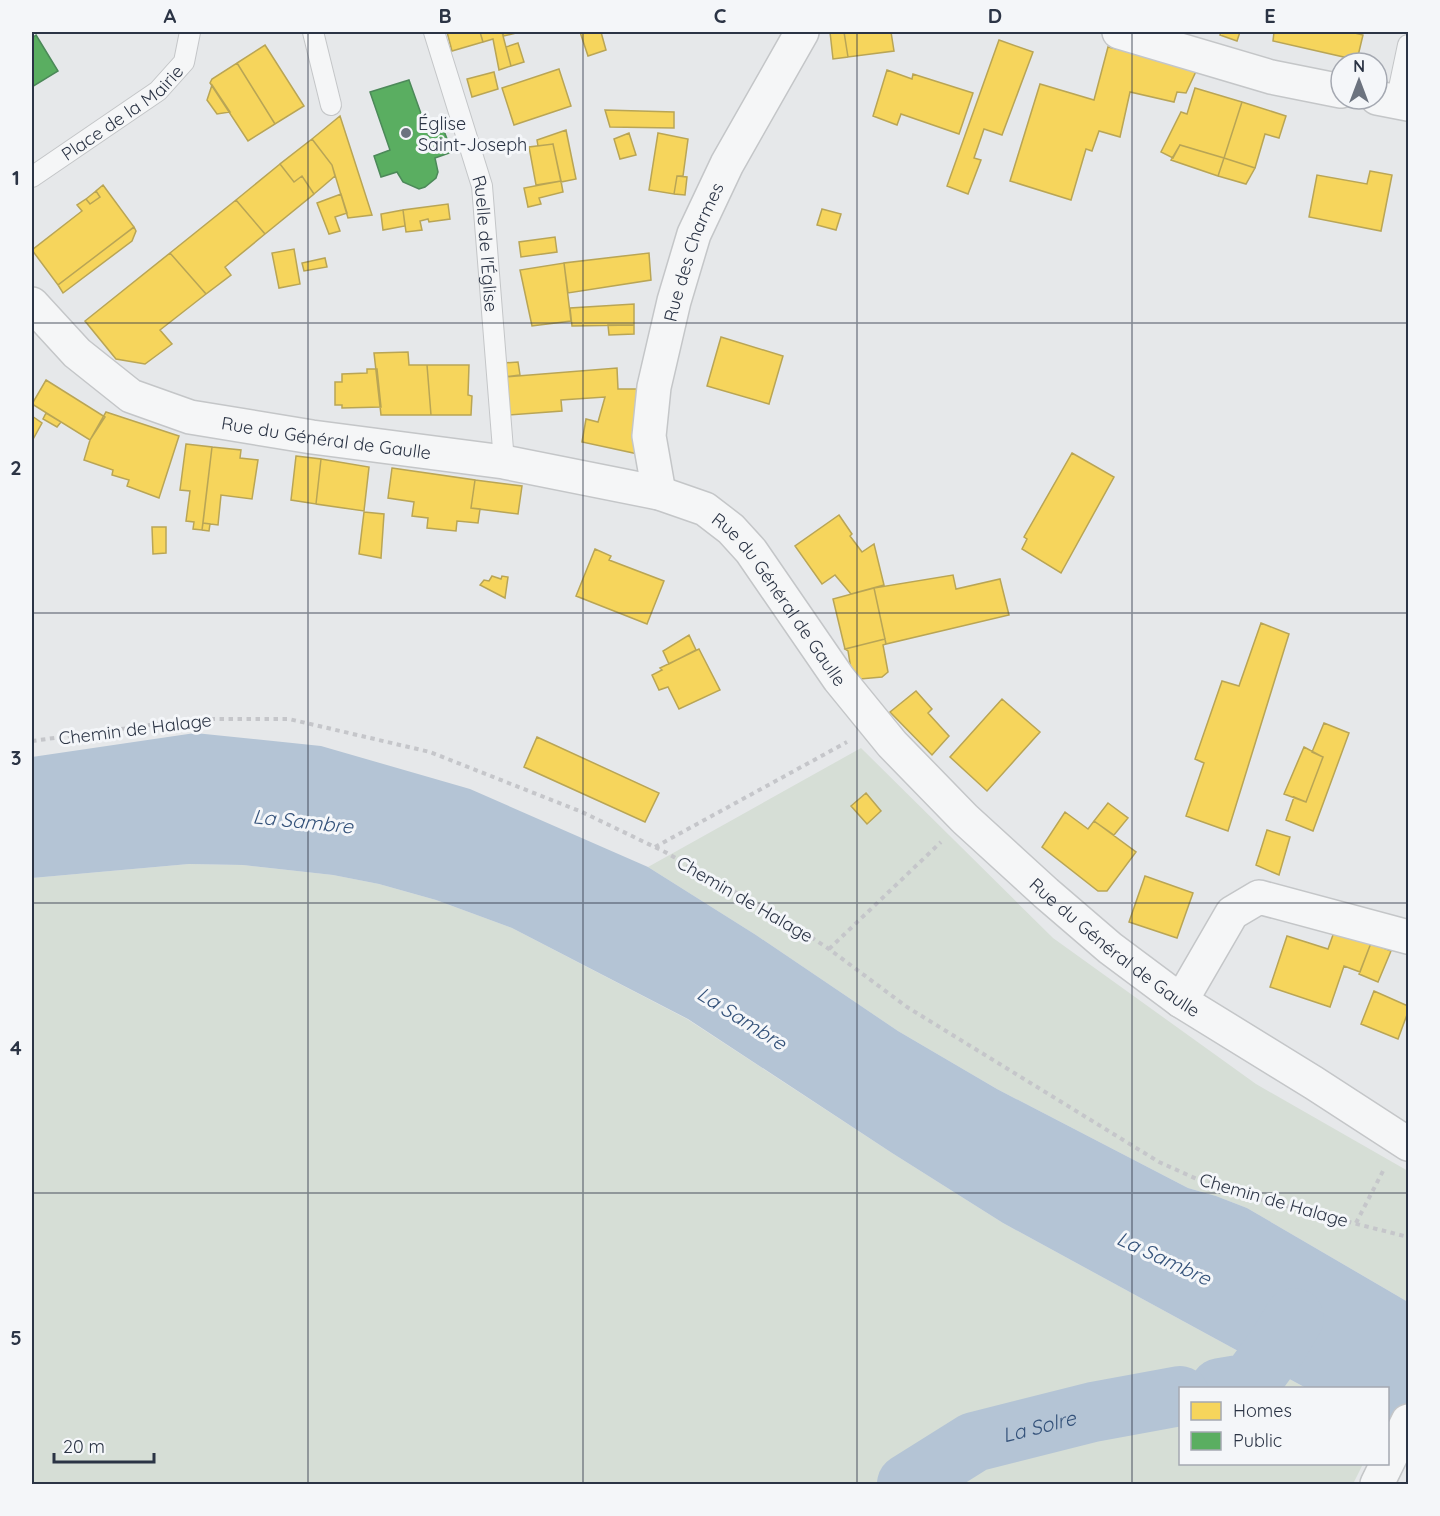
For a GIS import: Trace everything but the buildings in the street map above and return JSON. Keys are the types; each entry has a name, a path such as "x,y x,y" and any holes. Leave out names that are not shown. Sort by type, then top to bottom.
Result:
{"street":[{"name":"Rue des Charmes","path":"659,493 649,436 654,387 674,301 691,245 727,164 802,32"},
{"path":"1119,32 1271,77 1329,89"},
{"name":"Rue du Général de Gaulle","path":"32,304 77,353 131,396 190,417 312,437 504,462 659,493 705,509 732,529 751,551 839,679 892,744 965,819 1046,893 1110,948 1181,1001 1404,1142"},
{"path":"1181,1001 1232,912 1259,897 1408,937"},
{"path":"1389,1460 1408,1421"},
{"path":"1377,1485 1387,1465"}],"lane":[{"name":"Place de la Mairie","path":"32,177 158,91 184,62 190,32"},
{"path":"313,32 331,105"},
{"name":"Ruelle de l'Église","path":"434,32 482,186 504,462"},
{"path":"1394,101 1408,45"}],"path":[{"name":"Chemin de Halage","path":"32,741 195,719 289,719 430,752 582,812 655,847 796,927 907,1007 1159,1162 1209,1184 1408,1237"},
{"path":"655,847 877,726"},
{"path":"829,949 965,819"},
{"path":"1356,1223 1404,1142"}],"shaded area":[{"path":"861,748 1053,938 1256,1084 1408,1171 1408,1302 1247,1208 1188,1188 997,1089 898,1031 756,935 648,867"},
{"path":"189,864 243,865 333,875 379,884 436,900 512,928 687,1019 1003,1223 1304,1387 1179,1387 1179,1465 1362,1465 1353,1484 32,1484 32,878"}],"water":[{"name":"La Sambre","path":"195,733 321,746 470,789 648,867 756,935 898,1031 997,1089 1188,1188 1247,1208 1408,1302 1408,1443 1389,1433 1389,1387 1304,1387 1003,1223 688,1019 512,928 436,900 379,884 333,875 243,865 189,864 32,878 32,757"}],"waterway":[{"name":"La Solre","path":"1226,1387 1250,1383 1278,1345 1294,1318"},
{"name":"La Solre","path":"907,1484 974,1442 1093,1412 1179,1396"}],"place":[{"name":"Église Saint-Joseph","path":"406,133"}]}
